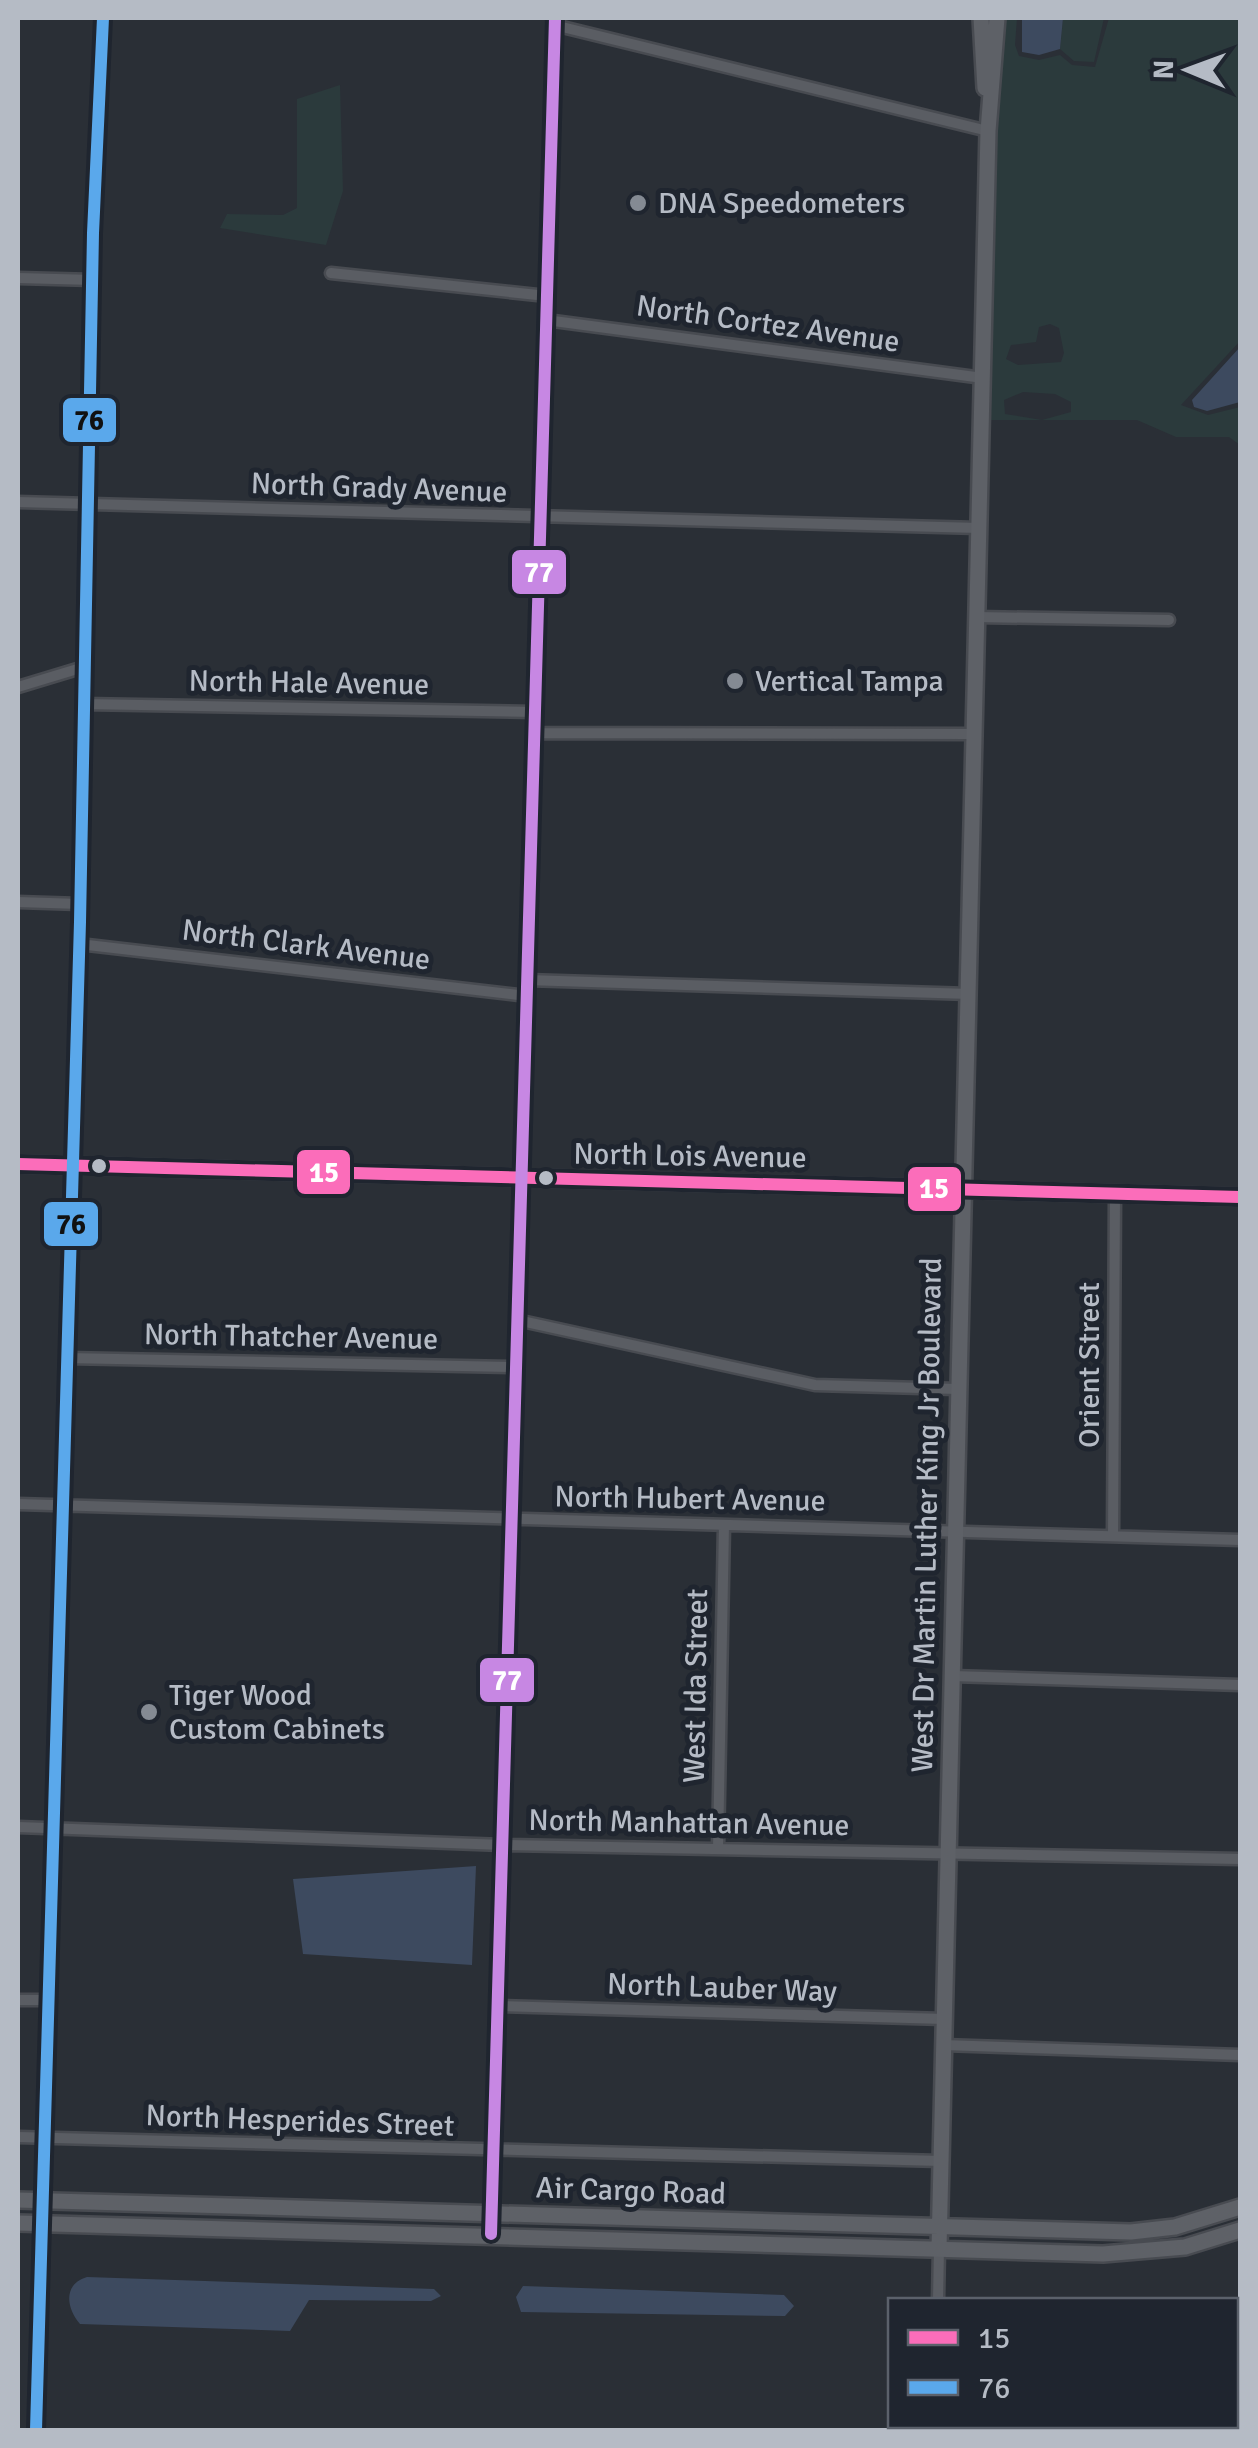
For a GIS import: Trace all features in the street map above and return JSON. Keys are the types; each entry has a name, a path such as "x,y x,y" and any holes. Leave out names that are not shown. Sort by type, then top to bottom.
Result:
{"street":[{"path":"36,2430 103,18"},
{"name":"West Dr Martin Luther King Jr Boulevard","path":"980,18 988,131"},
{"name":"West Dr Martin Luther King Jr Boulevard","path":"938,2298 988,131 997,18"},
{"path":"492,2234 554,21 988,131"},
{"path":"331,273 547,296"},
{"path":"18,278 94,280"},
{"name":"North Cortez Avenue","path":"546,320 983,378"},
{"name":"North Grady Avenue","path":"18,502 979,528"},
{"path":"976,617 1169,620"},
{"path":"18,688 84,667"},
{"name":"North Hale Avenue","path":"83,704 535,712"},
{"path":"534,733 973,734"},
{"path":"18,902 80,904"},
{"name":"North Clark Avenue","path":"79,944 526,996"},
{"path":"527,980 970,994"},
{"name":"North Lois Avenue","path":"18,1164 1240,1197"},
{"name":"Orient Street","path":"1112,1536 1115,1194"},
{"path":"517,1320 815,1385 957,1389"},
{"name":"North Thatcher Avenue","path":"66,1358 515,1366"},
{"name":"North Hubert Avenue","path":"18,1504 1240,1540"},
{"name":"West Ida Street","path":"718,1849 724,1525"},
{"path":"952,1676 1240,1685"},
{"name":"North Manhattan Avenue","path":"18,1827 502,1845 1240,1859"},
{"path":"18,2000 47,2000"},
{"name":"North Lauber Way","path":"498,2006 944,2019"},
{"path":"943,2046 1240,2055"},
{"name":"North Hesperides Street","path":"18,2137 494,2152 942,2160"},
{"name":"Air Cargo Road","path":"18,2200 1143,2231 1196,2222 1240,2207"},
{"name":"Air Cargo Road","path":"18,2223 1144,2253 1185,2247 1240,2230"}],"shaded area":[{"path":"1004,18 1017,18 1015,45 1019,56 1039,60 1060,55 1072,65 1095,67 1109,18 1240,18 1240,341 1181,405 1208,415 1240,407 1240,445 1229,437 1176,437 1137,420 1042,420 988,420 994,127","holes":["1050,324 1059,328 1064,353 1061,362 1018,365 1006,359 1011,345 1036,342 1039,327","1023,392 1055,394 1071,402 1071,412 1042,420 1005,414 1004,400"]},
{"path":"1063,18 1104,18 1094,62 1074,61 1060,49"},
{"path":"340,85 343,191 326,245 220,228 227,214 283,215 297,208 297,99"}],"water":[{"path":"1022,18 1063,18 1060,49 1039,55 1022,52"},
{"path":"1240,347 1240,402 1207,411 1194,407 1192,400"},
{"path":"476,1866 472,1965 303,1954 293,1879"},
{"path":"87,2277 434,2289 441,2296 431,2301 309,2300 290,2331 80,2324 69,2297 74,2285"},
{"path":"523,2286 784,2295 794,2306 785,2316 521,2312 516,2297"}],"transit line":[{"name":"76","path":"36,2430 80,922 93,233 103,18"},
{"name":"77","path":"491,2234 555,18"},
{"name":"15","path":"18,1164 1240,1197"}],"place":[{"name":"DNA Speedometers","path":"638,203"},
{"name":"Vertical Tampa","path":"735,681"},
{"name":"Tiger Wood Custom Cabinets","path":"149,1712"}]}
